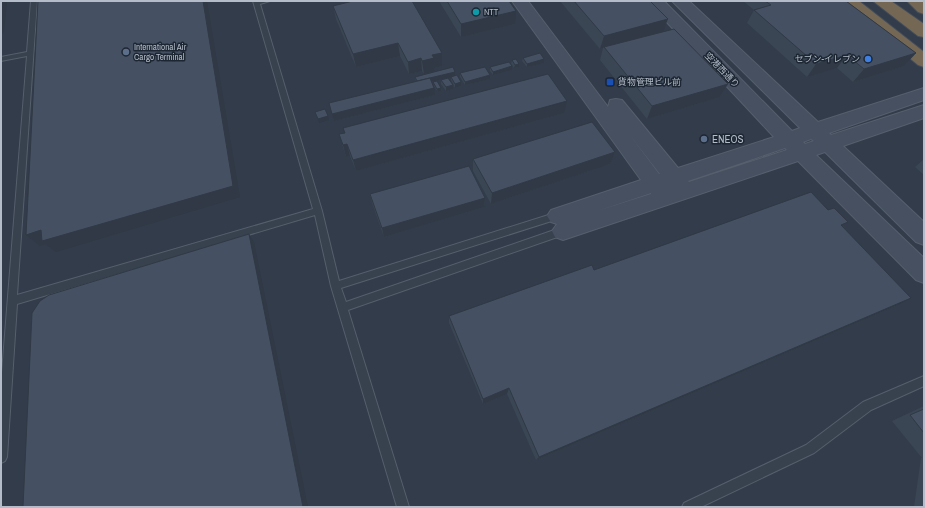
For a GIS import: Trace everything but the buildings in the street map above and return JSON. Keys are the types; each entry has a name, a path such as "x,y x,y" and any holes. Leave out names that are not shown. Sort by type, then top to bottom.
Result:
{"highway":[{"path":"849,1 924,61"},
{"path":"881,1 924,32"},
{"path":"915,1 924,9"}],"street":[{"path":"520,1 670,188"},
{"path":"533,1 670,188"},
{"name":"空港西通り","path":"655,1 795,146 924,273"},
{"name":"空港西通り","path":"680,1 924,236"},
{"path":"561,223 821,137 924,94"},
{"path":"821,137 924,111"}],"lane":[{"path":"1,457 34,1"},
{"path":"267,1 256,2 318,211 336,286 403,507"},
{"path":"1,60 31,53"},
{"path":"13,301 318,211"},
{"path":"336,286 561,223"},
{"path":"343,307 561,223"},
{"path":"688,507 810,449 867,406 924,381"}],"shaded area":[{"path":"1,1 924,1 924,507 1,507"}],"place":[{"name":"NTT","path":"476,12"},
{"name":"International Air Cargo Terminal","path":"126,52"},
{"name":"セブン-イレブン","path":"868,59"},
{"name":"貨物管理ビル前","path":"610,82"},
{"name":"ENEOS","path":"704,139"}]}
